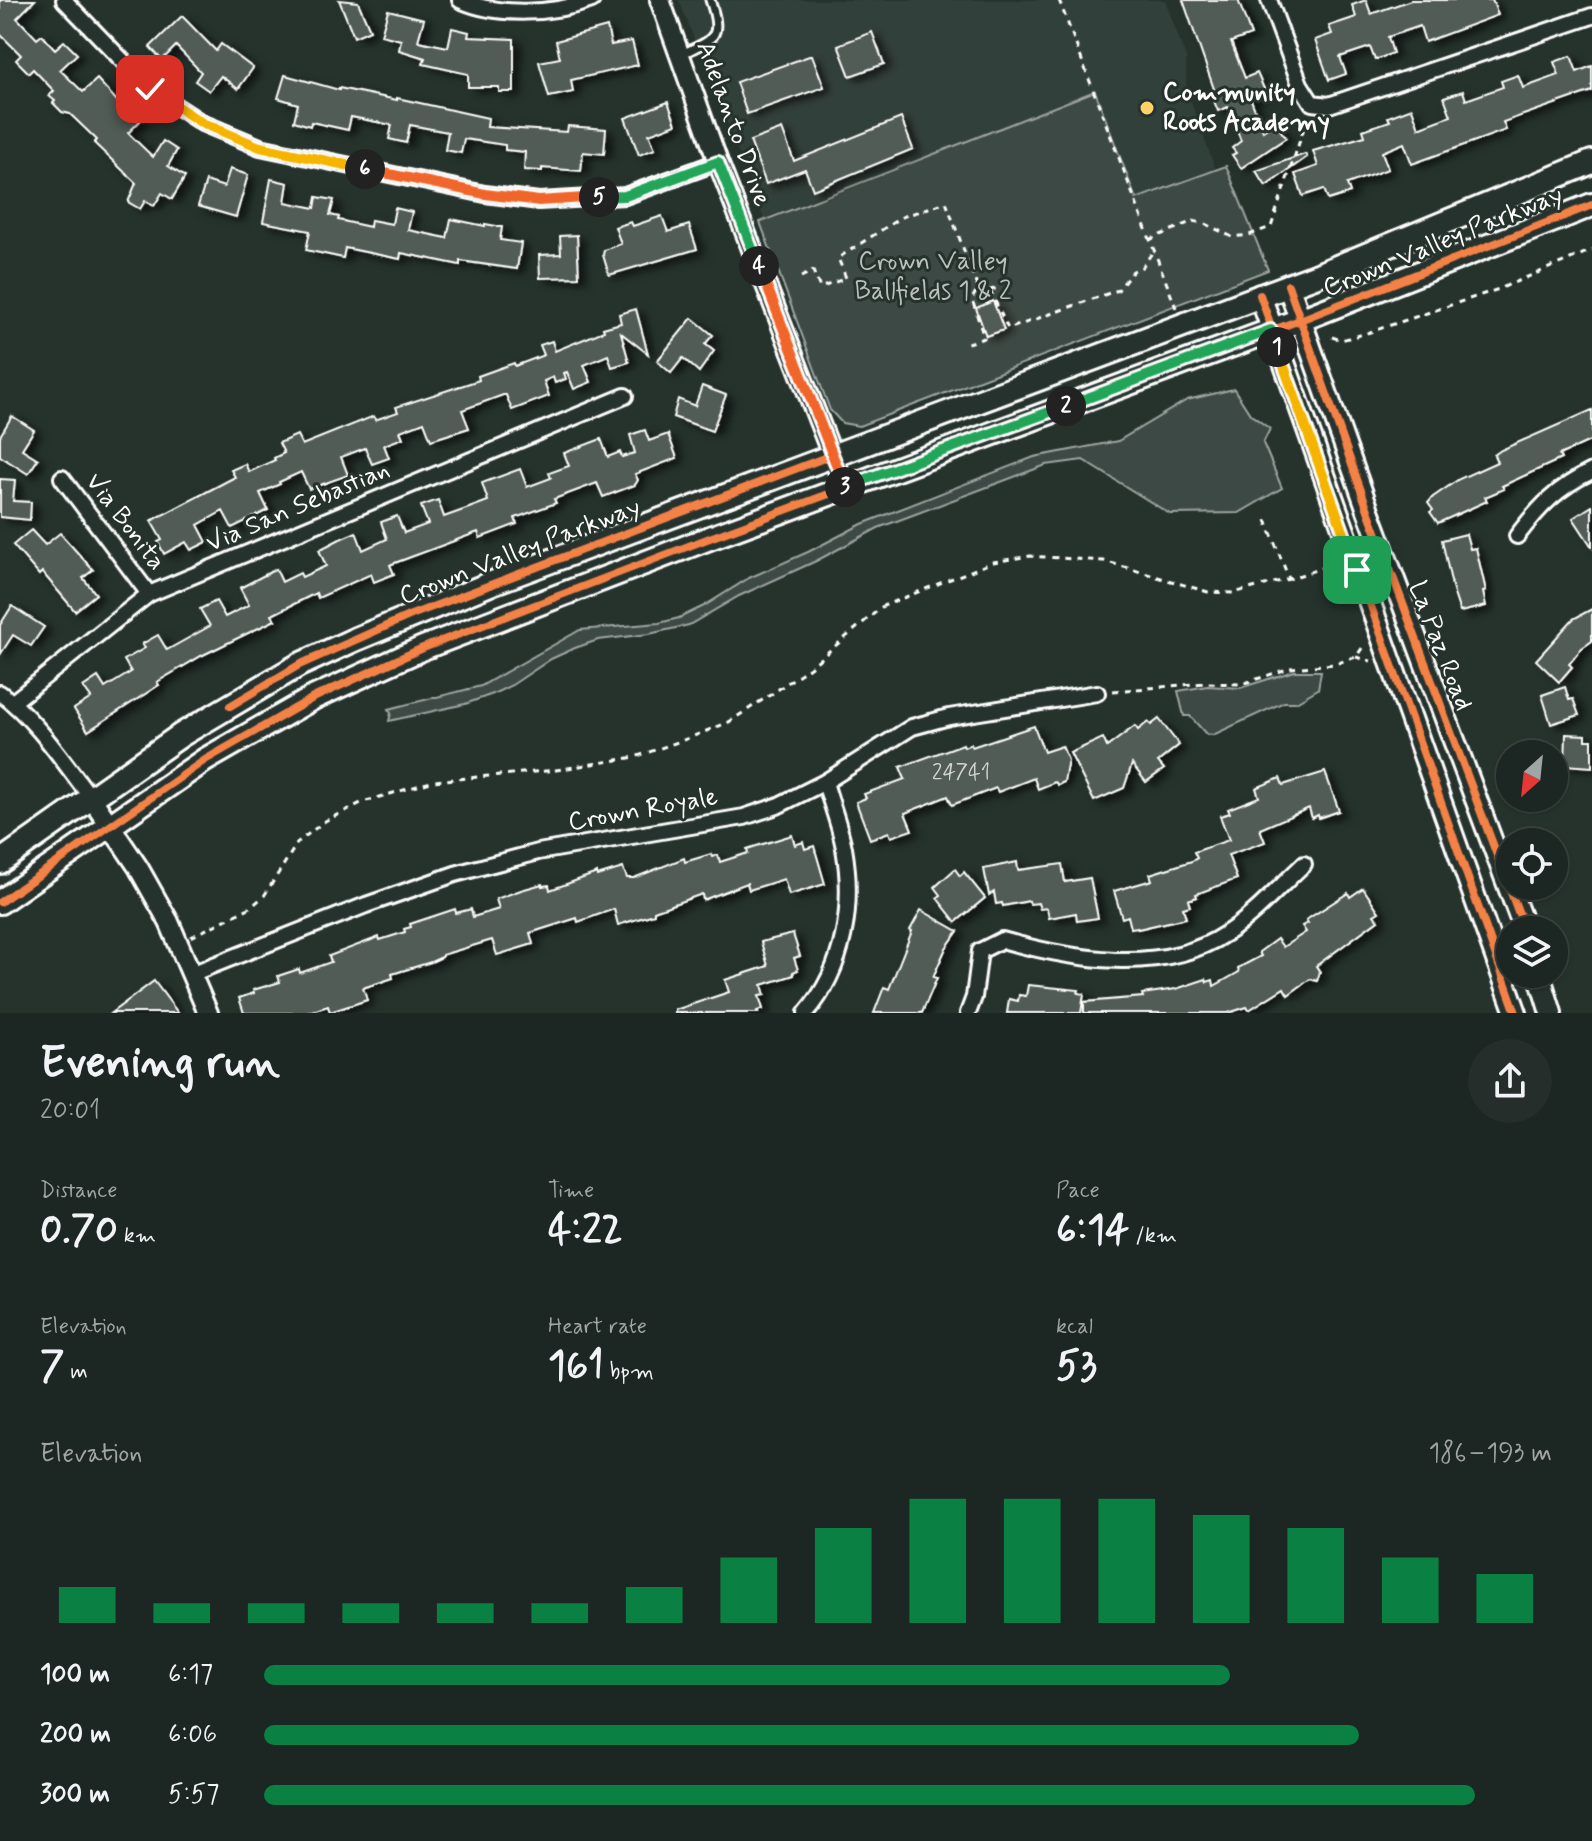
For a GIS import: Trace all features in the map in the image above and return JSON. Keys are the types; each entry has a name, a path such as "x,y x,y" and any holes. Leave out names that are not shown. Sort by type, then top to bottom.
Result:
{"main road":[{"name":"Crown Valley Parkway","path":"0,862 181,735 299,665 465,594 1288,285 1592,162"},
{"name":"Crown Valley Parkway","path":"0,902 205,760 313,698 423,648 1300,320 1592,205"},
{"name":"La Paz Road","path":"1288,285 1369,513 1520,916"},
{"name":"La Paz Road","path":"1260,295 1516,1013"},
{"path":"1543,988 1551,1013"}],"street":[{"path":"64,0 150,89 202,123 260,147 485,194 539,201 625,196 718,162"},
{"path":"460,0 502,10 537,11 576,6 592,0"},
{"name":"Adelanto Drive","path":"660,0 718,162 845,488"},
{"path":"1269,0 1300,84 1312,103 1329,105 1592,16"},
{"name":"Via San Sebastian","path":"6,698 149,594 625,396"},
{"path":"1517,536 1543,502 1574,479 1592,471"},
{"name":"Via Bonita","path":"62,478 149,594"},
{"name":"Crown Royale","path":"191,974 366,905 455,874 538,852 744,817 777,806 825,782 912,727 949,717 1097,693"},
{"path":"6,698 92,799 138,867 178,944 202,1011"},
{"path":"811,1011 832,971 845,932 849,897 844,846 825,782"},
{"path":"968,1013 974,997 980,951 988,945 1002,940 1097,958 1125,961 1158,958 1205,945 1227,933 1304,864"}],"lane":[{"path":"680,55 711,40 717,33 717,21 710,0"}],"path":[{"path":"1059,0 1176,308"},
{"path":"1149,240 1193,221 1232,237 1271,227 1312,103"},
{"path":"801,277 813,271 820,288 846,278 838,258 902,217 946,202 978,288 966,304"},
{"path":"1332,337 1341,340 1364,334 1499,289 1592,250"},
{"path":"990,290 1008,329 1118,290 1153,252"},
{"path":"978,288 999,288"},
{"path":"964,344 984,338 972,299"},
{"path":"1266,520 1289,579"},
{"path":"178,944 251,907 264,896 298,842 325,821 363,802 434,781 556,770 635,757 689,738 729,722 773,693 810,667 883,606 993,562 1030,556 1104,561 1208,592 1233,593 1336,563"},
{"path":"1356,657 1365,644"},
{"path":"1097,693 1206,683 1232,685 1290,668 1335,664 1356,657 1372,661"}],"shaded area":[{"path":"679,0 1165,0 1186,58 1186,88 1215,168 1136,200 1095,92 764,219"}],"green space":[{"name":"Crown Valley Ballfields 1 & 2","path":"1095,91 1136,199 1226,166 1268,270 859,426 842,423 830,410 760,222"},
{"path":"1234,389 1250,414 1270,429 1263,443 1282,488 1239,513 1170,514 1083,460 1046,465 878,528 739,596 689,625 598,640 551,659 493,694 465,704 389,721 391,713 388,709 481,686 580,630 659,623 679,618 749,578 862,524 1034,457 1118,441 1187,400"},
{"path":"1294,671 1321,671 1318,689 1296,702 1284,702 1213,735 1206,734 1190,716 1184,716 1178,691 1207,686 1240,688"}],"building":[{"path":"0,0 35,0 17,18 37,39 42,35 55,49 64,41 77,54 60,70 83,92 97,79 126,111 128,108 141,120 128,133 153,157 163,141 177,150 168,166 185,177 172,199 162,193 154,206 145,201 140,209 128,202 136,183 94,143 97,140 70,114 62,112 53,103 55,101 49,96 54,91 33,69 29,73 16,60 21,55 0,34"},
{"path":"339,0 358,2 370,30 354,37"},
{"path":"1183,0 1238,0 1251,35 1231,42 1245,78 1257,73 1265,91 1250,97 1263,131 1275,123 1286,138 1241,168 1232,155 1236,153 1232,148 1241,141 1228,107 1218,111 1210,91 1214,89"},
{"path":"1366,0 1371,14 1411,0 1492,0 1498,15 1425,42 1420,26 1388,37 1393,53 1375,60 1370,47 1340,57 1346,74 1329,80 1315,40 1332,34 1329,26 1356,17 1352,5"},
{"path":"388,10 424,19 418,41 448,47 452,28 469,32 468,37 514,39 514,92 499,92 499,87 468,87 468,74 423,64 425,58 399,50 401,40 381,35"},
{"path":"182,16 216,51 221,44 253,68 238,89 221,76 209,91 195,81 201,72 176,46 162,60 150,47"},
{"path":"607,27 611,45 632,41 638,65 571,80 573,92 549,97 539,62 560,58 556,41"},
{"path":"872,32 884,64 850,76 838,45"},
{"path":"812,55 824,87 747,114 736,82"},
{"path":"1571,56 1577,72 1592,66 1592,91 1503,122 1506,130 1412,164 1404,143 1382,152 1388,169 1347,184 1350,193 1328,200 1324,189 1303,196 1295,174 1318,166 1313,151 1365,136 1363,130 1390,121 1388,117 1412,108 1419,128 1451,116 1444,97 1463,91 1466,100 1503,87 1501,81 1518,75 1523,88 1559,75 1554,62"},
{"path":"285,75 339,90 397,98 488,118 487,127 567,132 568,126 606,129 604,154 583,152 581,171 524,170 525,152 505,150 505,145 464,139 461,153 445,150 448,132 410,125 406,143 389,139 392,125 351,117 348,130 311,122 310,126 294,121 298,104 278,98"},
{"path":"668,102 676,124 649,134 655,149 639,155 625,118"},
{"path":"901,118 913,149 813,190 805,169 766,184 750,141 782,129 794,161"},
{"path":"1305,154 1307,157 1266,186 1256,171"},
{"path":"230,169 248,175 236,217 198,206 206,181 224,187"},
{"path":"271,179 288,183 285,202 315,208 317,197 334,200 330,215 339,217 338,220 370,227 371,220 392,224 395,208 412,212 408,230 447,238 451,219 502,227 500,240 521,243 517,269 460,261 460,265 401,253 400,259 345,248 343,258 306,250 310,231 263,222"},
{"path":"662,216 668,232 689,225 697,249 609,275 603,255 604,250 621,244 615,227 631,222 633,226"},
{"path":"577,235 579,277 540,278 539,255 561,254 560,236"},
{"path":"993,301 1004,330 986,336 976,308"},
{"path":"636,309 648,354 621,333 629,362 612,367 608,355 584,365 591,382 574,389 567,372 564,373 566,379 555,383 553,377 544,381 549,396 512,410 506,395 503,395 462,410 469,428 431,440 424,422 400,431 403,438 384,445 389,458 372,464 365,448 341,457 348,475 309,489 301,472 260,493 268,510 232,528 223,511 198,525 207,542 191,550 186,542 164,554 158,542 162,540 151,521 235,477 231,470 245,464 249,472 275,460 284,453 279,443 297,435 302,445 374,416 375,420 398,412 396,407 544,355 540,345 552,341 555,351 604,331 603,328 621,323 619,314"},
{"path":"692,318 713,335 705,344 714,351 699,372 683,358 671,373 657,361"},
{"path":"702,386 726,395 712,431 673,417 678,399 695,406"},
{"path":"1592,410 1592,440 1559,455 1561,459 1502,486 1504,489 1485,497 1487,501 1438,523 1430,512 1433,510 1428,503 1433,497 1459,479 1497,462 1494,455 1501,450"},
{"path":"12,416 34,430 22,449 38,459 28,474 0,456 0,436"},
{"path":"645,430 649,441 668,434 677,458 635,474 638,480 635,485 603,497 597,483 515,518 517,524 480,538 478,532 392,564 394,574 374,582 371,574 318,598 316,593 272,615 275,620 201,656 157,682 159,685 88,731 74,709 91,698 83,687 98,677 105,688 131,672 124,660 145,648 142,644 158,635 167,650 210,626 200,609 216,601 225,617 249,605 240,588 276,569 282,582 300,573 302,577 326,566 319,550 340,539 356,532 363,550 387,539 381,522 397,516 404,533 428,524 421,506 438,500 444,517 488,501 482,483 520,469 527,487 551,478 549,473 569,466 564,453 601,439 608,457 620,452 622,457 635,453 630,435"},
{"path":"0,479 15,480 13,501 31,502 30,520 0,517"},
{"path":"1592,506 1592,547 1573,518"},
{"path":"31,530 45,545 60,533 93,570 83,578 96,594 75,611 42,572 39,575 13,545"},
{"path":"1466,534 1470,549 1476,548 1486,591 1483,592 1486,606 1460,612 1442,540"},
{"path":"12,606 44,627 31,646 13,635 0,655 0,625"},
{"path":"1592,609 1592,641 1569,664 1572,667 1559,682 1536,660 1573,619"},
{"path":"1565,687 1579,715 1551,724 1542,695"},
{"path":"1159,719 1179,745 1158,762 1164,769 1146,782 1132,764 1124,788 1094,801 1070,753 1103,738 1107,747 1135,726 1138,730 1148,722 1151,725"},
{"path":"1034,726 1044,752 1062,746 1068,760 1064,782 1038,789 1034,778 952,805 948,796 905,813 912,830 891,837 889,832 870,839 856,802 866,798 864,794 905,779 900,767 963,744 964,747 971,744 972,747"},
{"path":"1566,734 1586,735 1586,740 1592,740 1592,767 1568,765"},
{"path":"1325,772 1339,811 1312,818 1309,808 1260,829 1265,842 1228,855 1237,879 1188,900 1190,906 1183,908 1186,918 1138,929 1131,928 1128,916 1122,918 1114,891 1152,880 1150,874 1192,861 1197,858 1194,852 1229,840 1220,816 1230,813 1228,809 1259,797 1256,788 1280,778 1283,785"},
{"path":"792,835 795,845 803,842 805,849 814,846 825,884 789,895 784,879 749,890 747,883 703,900 702,894 618,925 614,909 578,922 577,918 530,933 533,944 497,955 492,940 392,974 393,978 363,988 367,1000 330,1012 328,1006 306,1013 244,1013 239,998 280,982 278,976 299,969 300,973 331,962 329,956 379,937 380,940 405,932 404,929 411,927 410,924 455,909 456,913 471,909 473,917 499,909 496,899 542,884 549,885 550,890 597,873 597,876 623,868 627,878 634,878 684,858 685,862 711,854 712,857 718,855 720,862 748,853 747,849"},
{"path":"1017,862 1018,870 1062,864 1065,882 1090,878 1098,918 1077,921 1076,913 1049,918 1047,908 1040,909 1038,903 1030,904 1029,901 1003,906 1002,903 996,904 994,892 989,895 984,869"},
{"path":"955,869 960,876 964,872 985,898 956,922 937,898 941,895 935,887"},
{"path":"1363,888 1379,912 1374,915 1378,920 1316,966 1320,972 1317,981 1310,979 1288,995 1284,988 1249,1010 1247,1007 1228,1013 1084,1013 1084,1002 1143,997 1142,994 1176,989 1206,979 1207,982 1213,980 1214,986 1261,956 1259,952 1277,939 1283,947 1306,932 1302,926 1308,923 1306,920 1348,893 1350,897"},
{"path":"921,910 958,931 946,948 933,977 937,978 922,1013 874,1013 884,987 889,989 910,930"},
{"path":"793,934 800,956 794,958 798,970 793,972 794,975 762,985 765,995 759,996 763,1009 758,1013 675,1013 675,1010 729,992 725,980 768,966 761,942"},
{"path":"154,981 178,1013 111,1013"},
{"path":"1028,985 1079,990 1078,993 1084,994 1081,1013 1007,1013 1009,999 1018,1001 1019,995 1026,996"}],"cycle path":[{"path":"0,902 205,760 313,698 423,648 707,539 1300,320 1592,205"},
{"path":"1288,285 1369,513 1520,916"},
{"path":"1260,295 1516,1013"},
{"path":"230,706 299,665 411,615 832,455"}],"place":[{"name":"Community Roots Academy","path":"1147,108"}],"route":[{"path":"150,89 202,123 260,147 485,194 539,201 625,196 718,162 845,488 1271,330 1357,570"}]}
